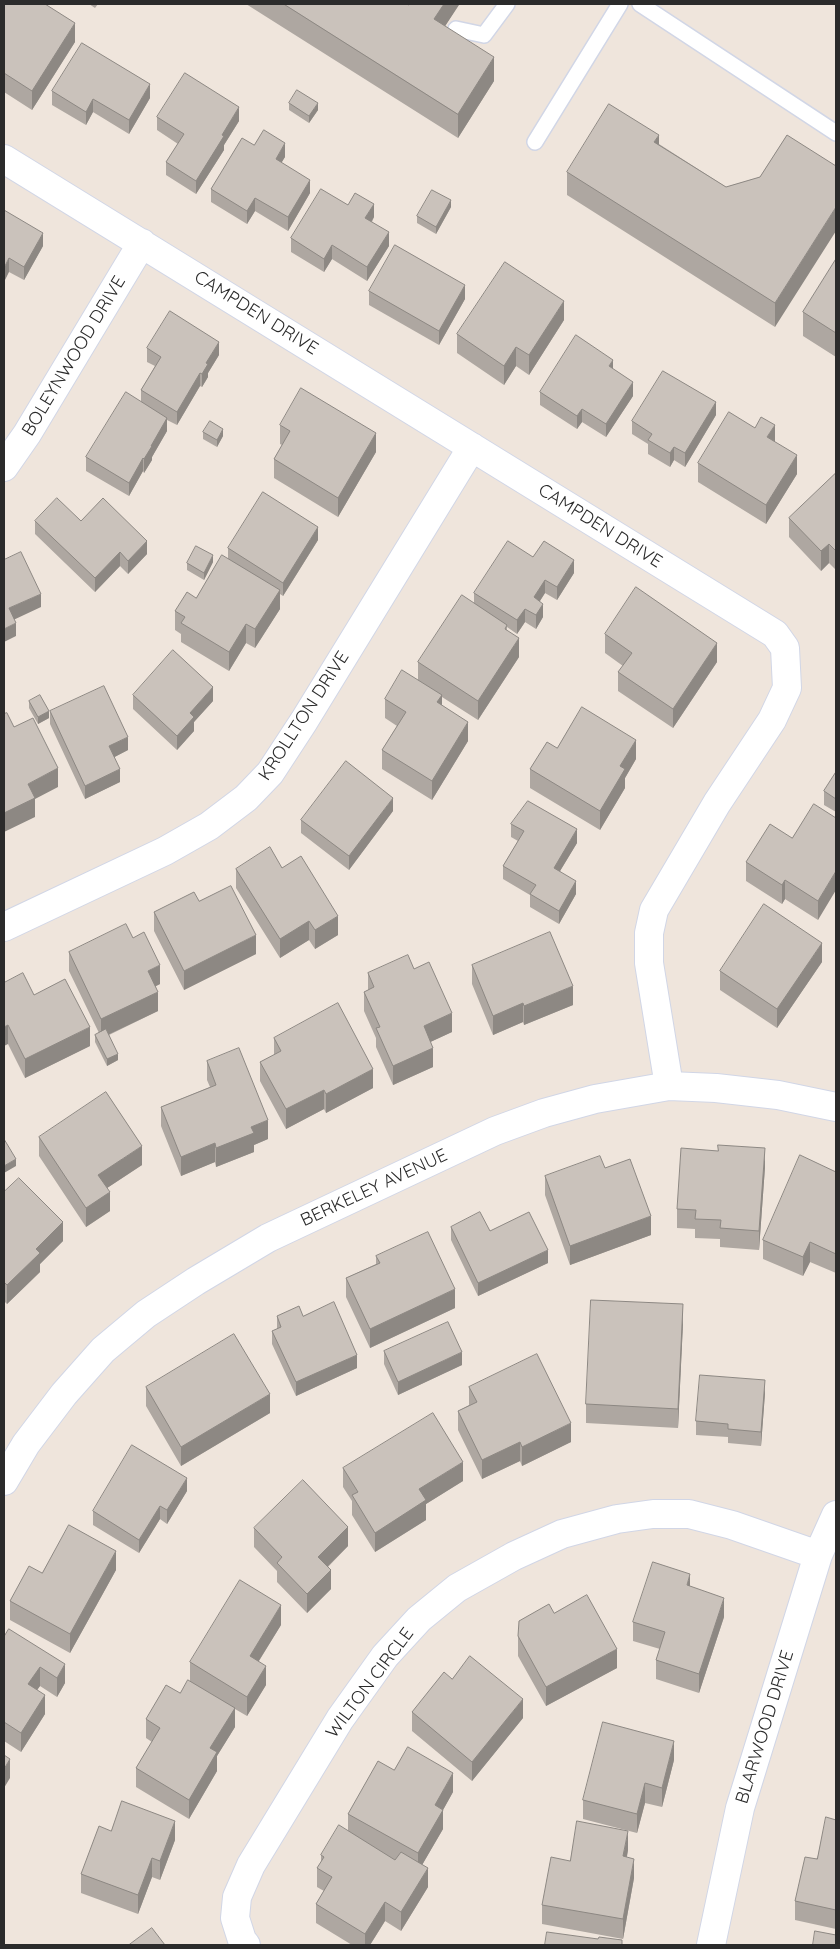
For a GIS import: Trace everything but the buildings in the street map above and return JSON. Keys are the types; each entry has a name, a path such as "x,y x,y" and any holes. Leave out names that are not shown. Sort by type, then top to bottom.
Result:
{"street":[{"name":"CAMPDEN DRIVE","path":"4,159 775,634 785,648 787,688 772,720 717,803 654,910 649,933 648,963 668,1086"},
{"name":"BOLEYNWOOD DRIVE","path":"4,467 27,434 142,243"},
{"name":"KROLLTON DRIVE","path":"4,927 165,851 209,826 246,798 270,773 290,744 472,447"},
{"name":"BERKELEY AVENUE","path":"4,1481 26,1444 64,1394 103,1350 146,1314 268,1238 495,1131 544,1113 595,1099 668,1086 778,1094 836,1108"},
{"name":"WILTON CIRCLE","path":"246,1945 242,1940 234,1918 237,1897 251,1865 340,1718 385,1656 418,1619 456,1588 514,1556 562,1534 617,1519 653,1514 689,1514 732,1525 818,1555"},
{"name":"BLARWOOD DRIVE","path":"712,1945 740,1808 818,1555 836,1515"}],"lane":[{"path":"456,29 484,35 506,4"},
{"path":"535,142 620,4"},
{"path":"640,4 836,133"}]}
